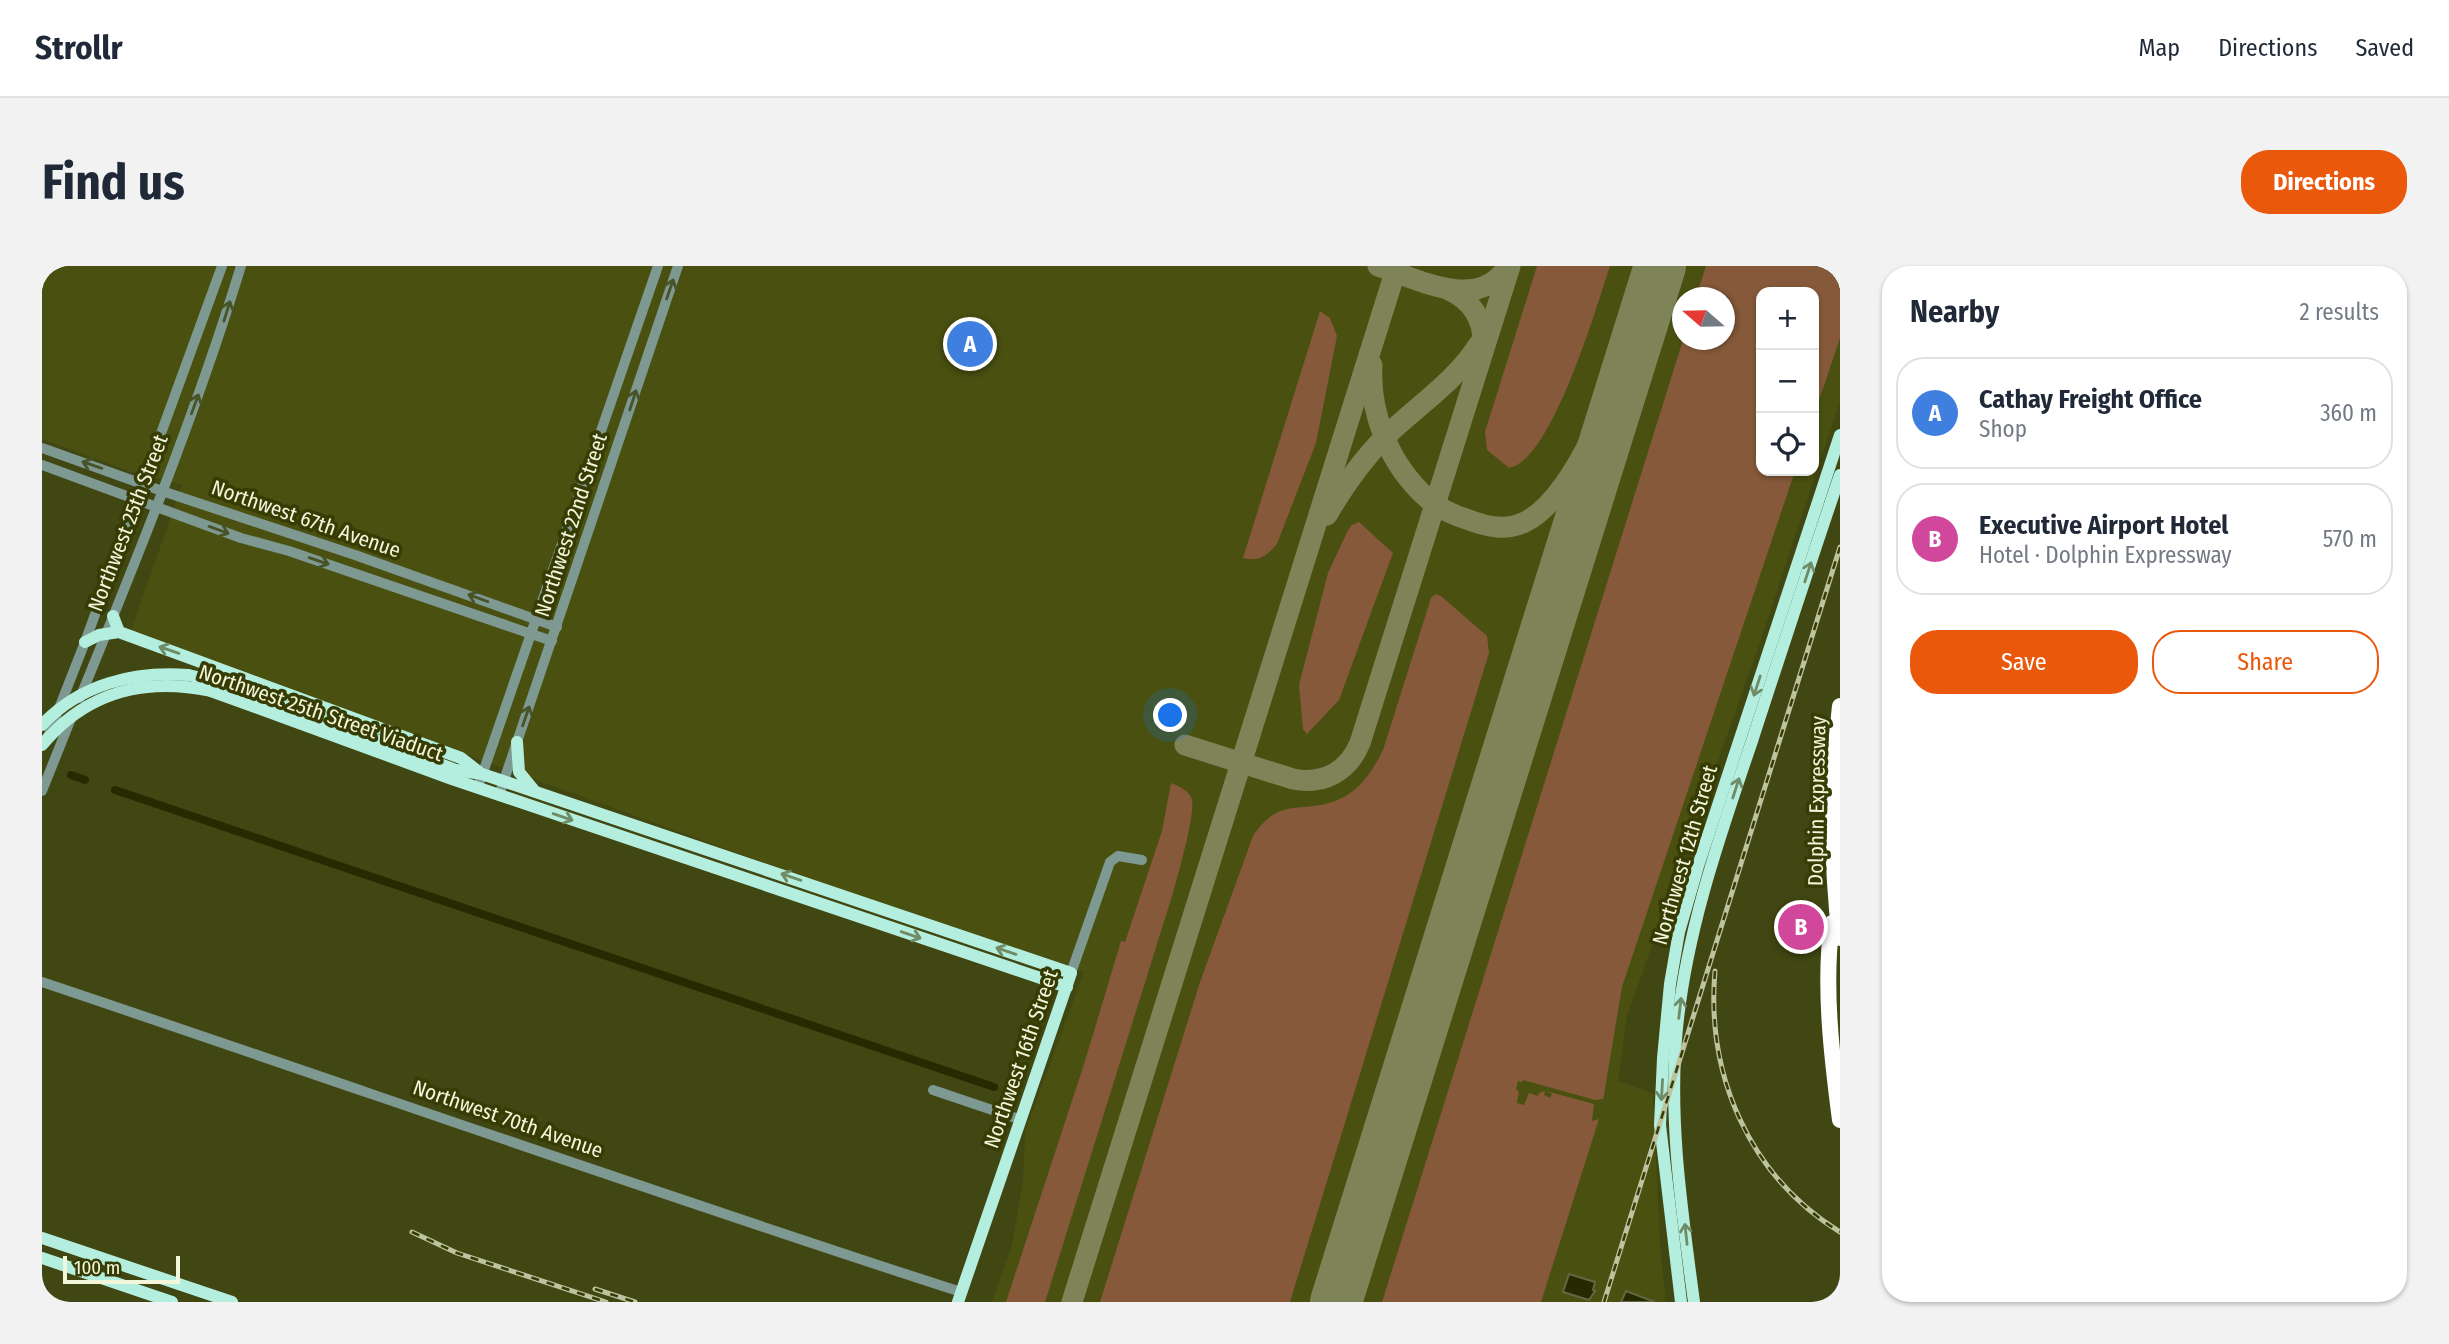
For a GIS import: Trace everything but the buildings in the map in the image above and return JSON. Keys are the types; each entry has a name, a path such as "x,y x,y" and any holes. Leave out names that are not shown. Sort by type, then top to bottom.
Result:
{"highway":[{"name":"Dolphin Expressway","path":"1840,706 1834,776 1836,904 1840,938"},
{"path":"1836,904 1829,947 1831,1029 1840,1120"}],"main road":[{"name":"Northwest 12th Street","path":"1681,1302 1660,1125 1668,1009 1679,932 1698,866 1840,435"},
{"name":"Northwest 12th Street","path":"1694,1302 1677,1152 1674,1099 1677,1029 1684,977 1710,867 1840,475"},
{"path":"113,615 113,632"},
{"path":"85,642 113,632 461,758 482,774 1071,973"},
{"name":"Northwest 25th Street Viaduct","path":"42,725 69,702 110,681 136,675 188,675 234,687 456,770 482,774"},
{"name":"Northwest 25th Street Viaduct","path":"43,746 55,729 82,708 102,698 129,689 184,685 211,691 478,787"},
{"path":"517,742 519,772 536,792"},
{"path":"478,787 1067,987"},
{"name":"Northwest 16th Street","path":"960,1297 1071,973"},
{"path":"46,1242 232,1302"},
{"path":"42,1258 172,1302"},
{"path":"107,1280 120,1270 134,1269"}],"street":[{"name":"Northwest 25th Street","path":"43,746 85,642 222,266"},
{"name":"Northwest 25th Street","path":"113,615 222,328 241,266"},
{"name":"Northwest 22nd Street","path":"478,787 658,266"},
{"name":"Northwest 22nd Street","path":"499,795 678,266"},
{"name":"Northwest 67th Avenue","path":"42,448 344,551 557,628"},
{"name":"Northwest 67th Avenue","path":"42,465 241,538 289,551 552,641"},
{"name":"Northwest 25th Street","path":"42,792 60,746 113,632"},
{"path":"43,746 60,746"},
{"name":"Northwest 16th Street","path":"1071,973 1110,862 1118,856 1142,860"},
{"name":"Northwest 70th Avenue","path":"42,982 329,1078 960,1297"},
{"path":"933,1090 1019,1119"}],"shaded area":[{"path":"42,266 1840,266 1840,401 1819,464 1819,287 1756,287 1756,476 1815,476 1756,654 1627,1016 1618,1081 1653,1093 1660,1244 1666,1302 992,1302 1012,1245 1023,1181 1025,1132 1084,972 970,937 130,633 182,485 129,471 42,439"},
{"path":"1537,266 1610,266 1584,345 1556,411 1541,439 1525,459 1509,468 1487,450 1485,432"},
{"path":"1706,266 1840,266 1840,338 1819,400 1819,287 1756,287 1756,476 1793,476 1622,987 1603,1099 1595,1100 1523,1080 1518,1081 1516,1089 1519,1092 1517,1103 1524,1105 1529,1093 1538,1096 1545,1091 1544,1095 1550,1098 1552,1094 1546,1091 1594,1104 1592,1121 1599,1119 1541,1302 1382,1302 1680,350 1735,350 1735,287 1699,287"},
{"path":"1320,311 1330,318 1337,336 1316,443 1277,544 1262,557 1243,558"},
{"path":"1359,522 1393,553 1339,700 1307,734 1303,729 1299,685 1328,573 1348,530"},
{"path":"1435,594 1441,596 1487,636 1489,653 1290,1302 1100,1302 1200,982 1253,836 1272,815 1291,808 1335,801 1358,787 1369,773 1383,750 1431,598"},
{"path":"1171,783 1187,791 1192,800 1186,845 1045,1302 1006,1302 1085,1061 1121,941 1125,942 1162,831"},
{"path":"1569,1274 1595,1282 1595,1291 1589,1300 1563,1292"},
{"path":"1626,1291 1655,1302 1621,1302"}],"waterway":[{"path":"71,775 85,780"},
{"path":"115,790 994,1087"}],"taxiway":[{"path":"1378,266 1429,284 1465,290 1481,288 1496,280 1508,266"},
{"path":"1072,1302 1397,266"},
{"path":"1185,745 1293,779 1324,778 1349,762 1360,743 1510,266"},
{"path":"1372,365 1378,420 1393,454 1414,485 1436,505 1457,516 1490,526 1518,525 1547,505 1568,478 1588,445 1623,367 1660,267"},
{"path":"1449,290 1464,299 1475,312 1481,327 1483,345"},
{"path":"1327,515 1354,474 1378,445 1447,382 1479,344"}],"runway":[{"path":"1336,1302 1660,266"}],"railway":[{"path":"1604,1302 1840,547"},
{"path":"1715,971 1714,1010 1718,1048 1727,1085 1740,1120 1758,1152 1781,1182 1808,1209 1840,1232"},
{"path":"412,1232 457,1253 606,1302"},
{"path":"595,1289 635,1302"}],"place":[{"name":"Cathay Freight Office","path":"970,344"},
{"name":"Executive Airport Hotel","path":"1801,927"}]}
